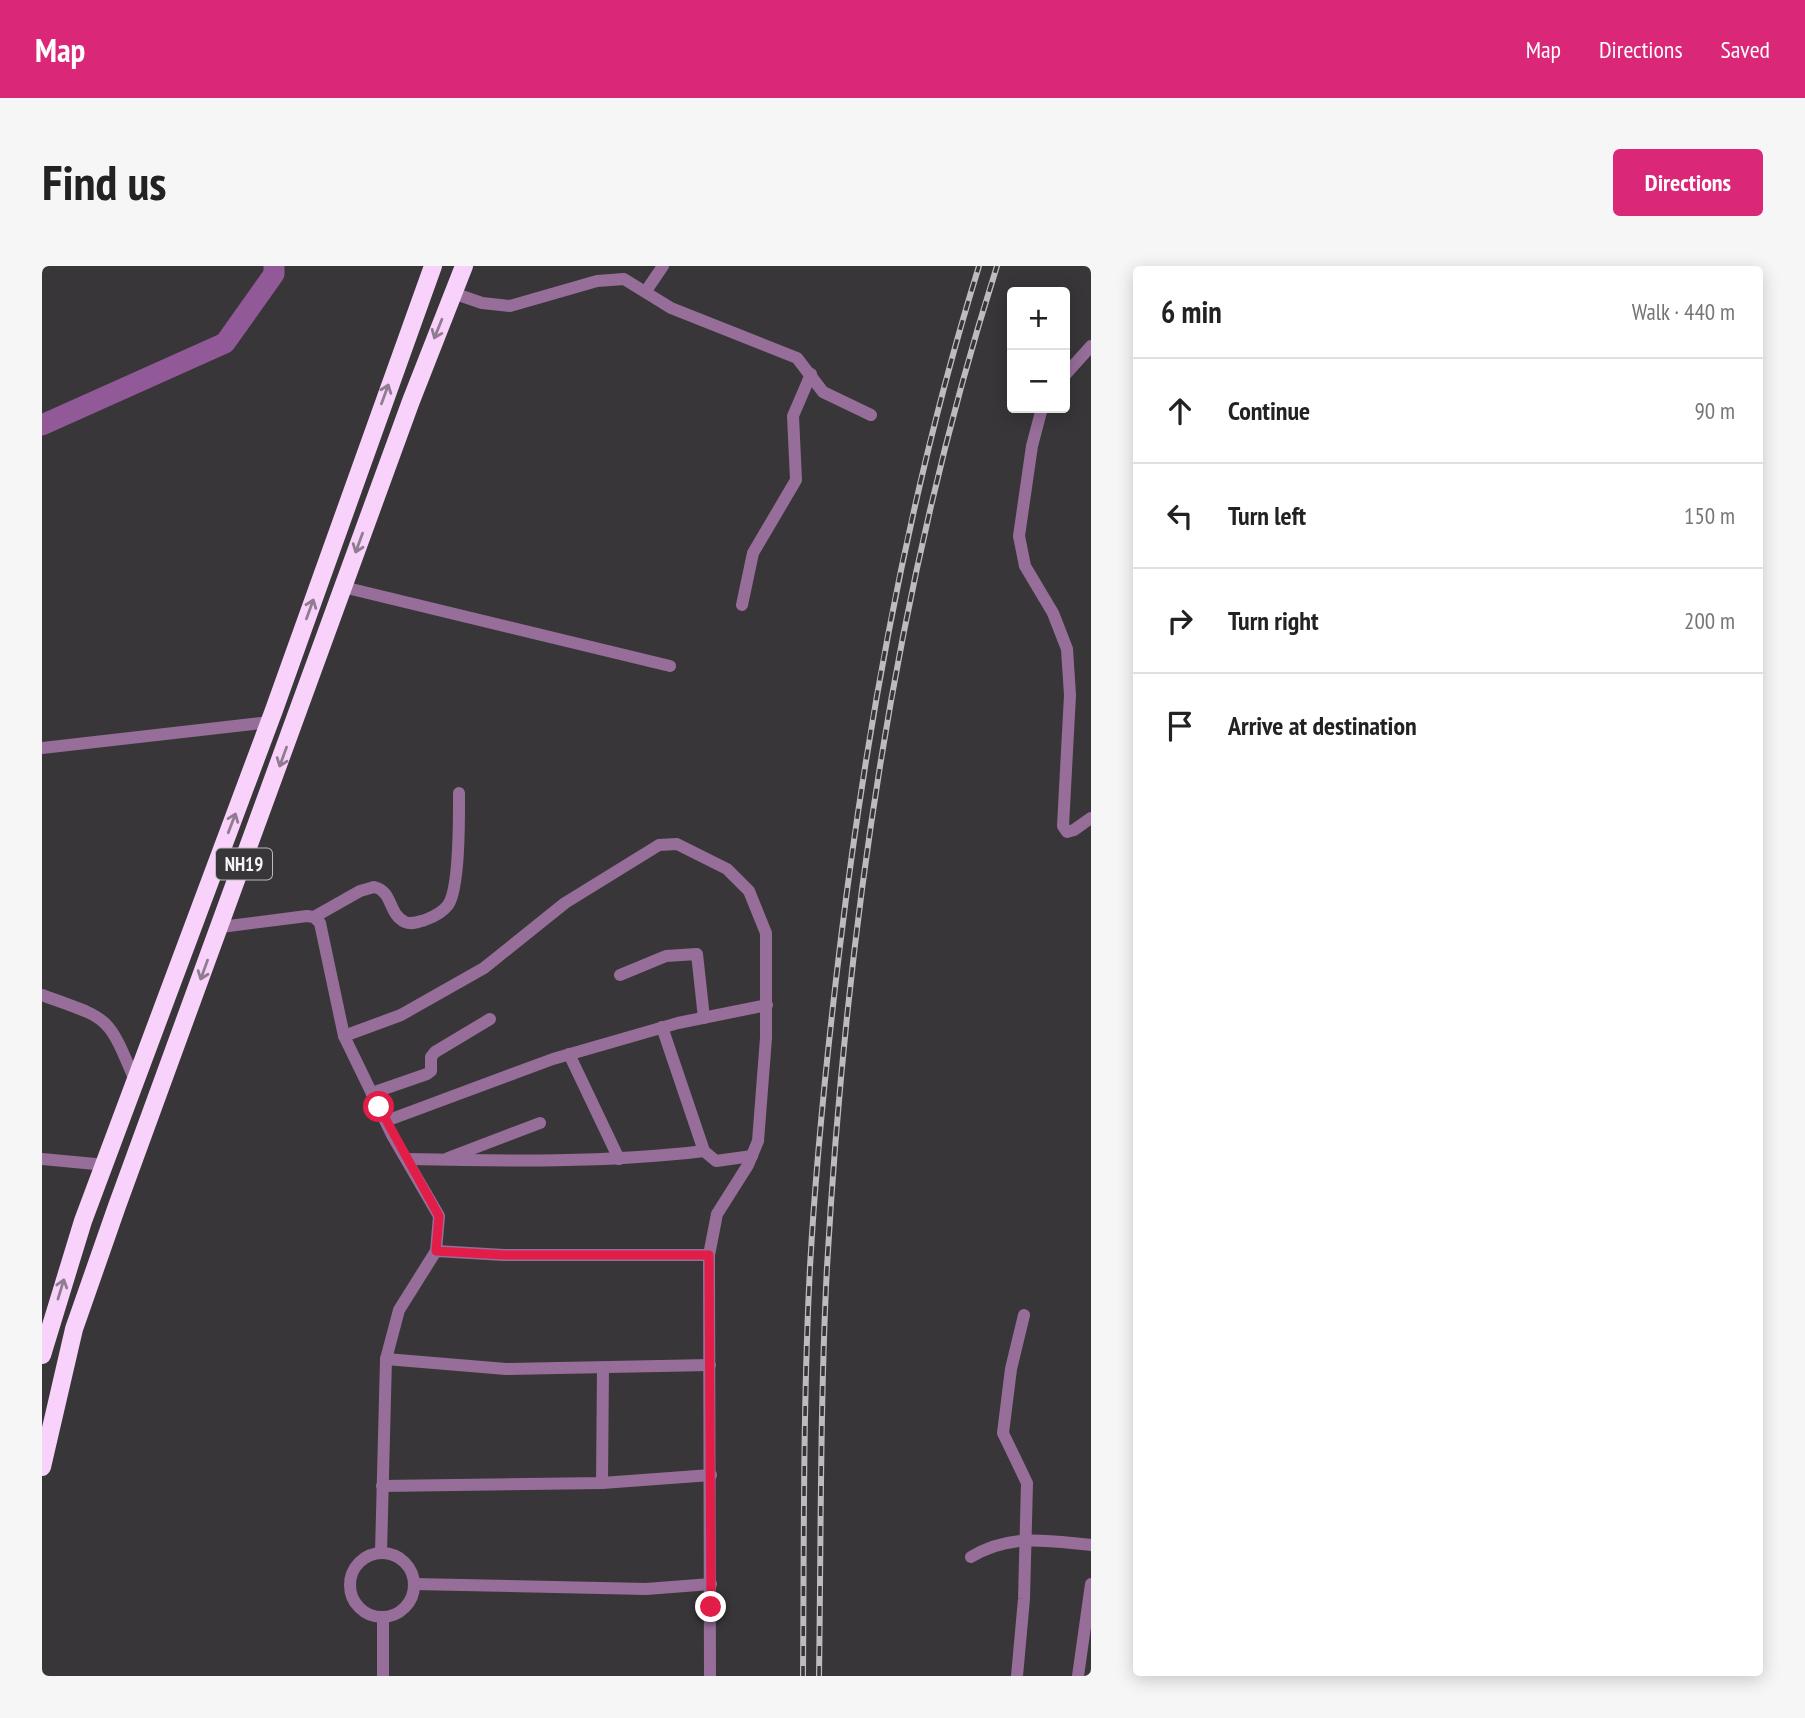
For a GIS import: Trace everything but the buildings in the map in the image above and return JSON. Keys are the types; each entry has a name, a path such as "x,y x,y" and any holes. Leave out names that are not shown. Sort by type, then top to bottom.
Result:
{"highway":[{"name":"NH19","path":"42,1355 68,1264 270,722 433,266"},
{"name":"NH19","path":"42,1467 74,1329 464,266"}],"street":[{"path":"646,291 663,266"},
{"path":"453,293 482,303 510,306 613,278 635,283 671,308 797,358 823,391 871,415"},
{"path":"1070,369 1091,346"},
{"path":"742,605 753,553 796,480 793,416 811,374"},
{"path":"1041,413 1032,446 1020,547 1026,566 1053,614 1067,649 1070,695 1063,826 1067,832 1091,818"},
{"path":"344,587 670,666"},
{"path":"42,748 270,722"},
{"path":"221,927 314,917 354,894 374,887 387,895 400,919 405,922 413,924 440,912 448,905 455,874 460,826 459,793"},
{"path":"344,1036 429,1001 484,968 565,903 649,850 666,843 689,849 727,869 750,891 767,941 767,1005 758,1140 752,1156 718,1214 709,1255 710,1676"},
{"path":"314,917 323,930 344,1036 386,1121 439,1216 436,1251 399,1311 386,1359 381,1553"},
{"path":"620,975 666,956 691,952 697,954 704,1018"},
{"path":"42,995 106,1021 115,1032 136,1083"},
{"path":"386,1121 569,1054 662,1027 767,1005"},
{"path":"372,1093 427,1074 435,1052 490,1019"},
{"path":"662,1027 704,1152 716,1161 752,1156"},
{"path":"569,1054 619,1159"},
{"path":"444,1160 540,1123"},
{"path":"407,1159 554,1162 704,1152"},
{"path":"42,1159 106,1165"},
{"path":"436,1251 504,1255 709,1255"},
{"path":"1017,1676 1024,1599 1023,1540 1027,1483 1007,1448 1003,1433 1011,1368 1024,1315"},
{"path":"386,1359 506,1369 710,1365"},
{"path":"602,1483 603,1368"},
{"path":"382,1486 602,1483 711,1475"},
{"path":"971,1557 1000,1542 1023,1540 1091,1545"},
{"path":"381,1553 398,1557 406,1564 414,1584 408,1604 401,1612 383,1618 360,1609 351,1591 350,1581 359,1562 381,1553"},
{"path":"414,1584 646,1589 711,1584"},
{"path":"1078,1676 1091,1584"},
{"path":"383,1618 383,1676"}],"waterway":[{"path":"42,425 225,343 274,274 274,266"}],"railway":[{"path":"803,1676 805,1420 810,1267 822,1106 840,946 864,774 894,603 932,434 979,266"},
{"path":"819,1676 827,1267 847,1015 862,888 903,635 930,510 961,387 997,266"}],"route":[{"path":"379,1107 392,1135 439,1216 436,1251 504,1255 709,1255 711,1607"}]}
